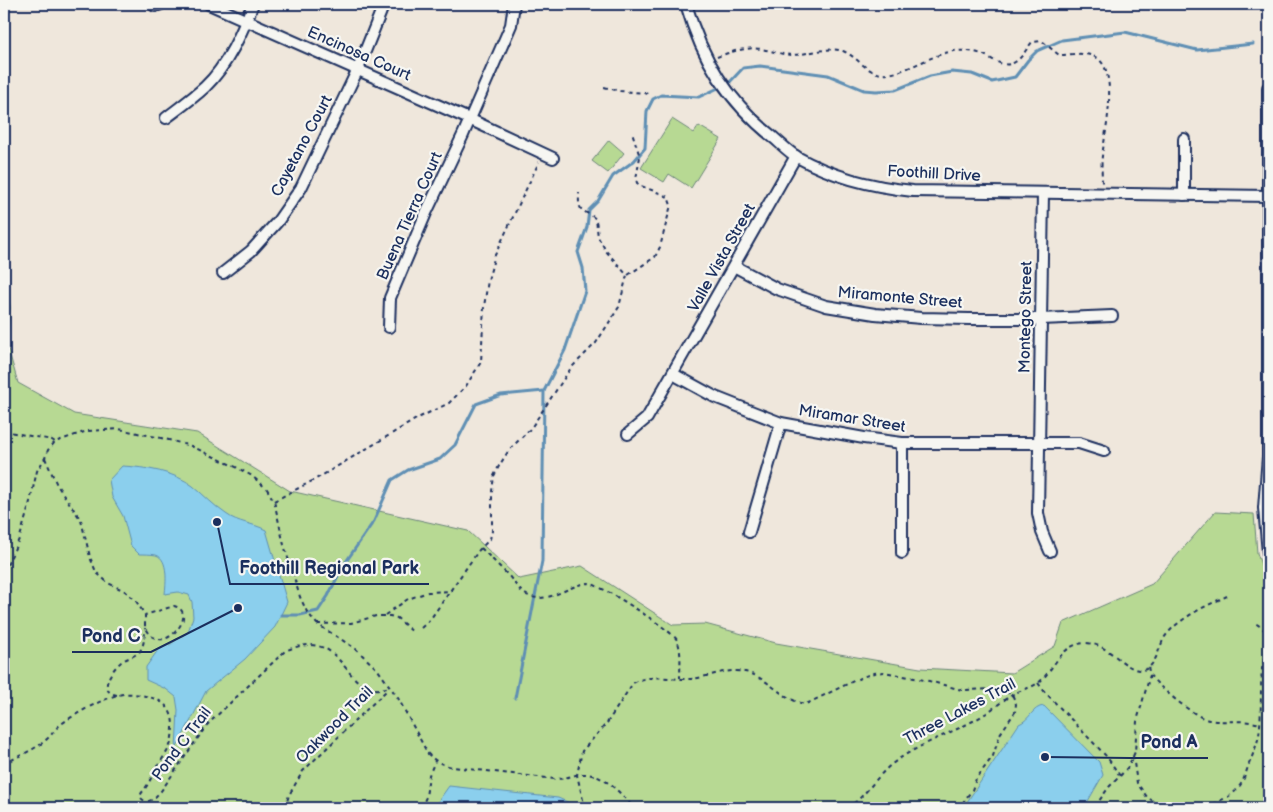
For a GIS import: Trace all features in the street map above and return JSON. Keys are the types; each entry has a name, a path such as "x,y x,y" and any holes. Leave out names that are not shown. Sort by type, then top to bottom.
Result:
{"street":[{"name":"Encinosa Court","path":"209,4 470,119 548,156"},
{"path":"166,118 206,86 222,67 253,4"},
{"name":"Cayetano Court","path":"223,273 258,243 278,221 300,188 358,70 384,4"},
{"name":"Buena Tierra Court","path":"390,327 390,298 426,213 511,25 514,4"},
{"name":"Foothill Drive","path":"686,4 697,38 708,61 738,104 761,128 796,156 861,183 913,191 1269,196"},
{"path":"1269,88 1269,456 1265,508 1269,553"},
{"path":"1184,139 1184,195"},
{"name":"Valle Vista Street","path":"628,434 647,418 796,156"},
{"name":"Montego Street","path":"1043,193 1038,513 1042,532 1050,551"},
{"name":"Miramonte Street","path":"734,266 777,289 826,306 875,314 921,318 1041,319 1112,316"},
{"name":"Miramar Street","path":"673,374 715,397 781,423 864,438 902,443 1079,442 1104,451"},
{"path":"749,532 781,423"},
{"path":"902,443 902,553"}],"path":[{"path":"708,61 746,48 756,48 788,55 836,50 851,55 871,71 888,74 898,72 930,57 956,50 970,51 1003,64 1011,65 1017,61 1032,42 1042,41 1059,55 1087,54 1098,58 1104,64 1108,80 1108,112 1102,156 1102,193"},
{"path":"604,87 650,95"},
{"path":"420,628 429,621 481,548 490,539 492,531 492,491 496,471 503,458 531,428 571,368 596,343 619,308 627,275 655,257 660,247 671,205 668,197 637,183 640,157 632,132"},
{"path":"274,501 316,479 418,418 449,403 466,386 481,362 484,308 488,280 495,255 548,156"},
{"path":"579,193 579,205 582,211 596,219 598,237 627,275"},
{"path":"4,572 20,537 36,471 55,442 76,434 103,430 133,431 191,446 238,468 262,484 274,501 284,545 300,597 307,612 317,624 356,648 378,670 398,698 428,754 435,761 452,767 555,779 566,780 577,775 586,774 599,777 634,808"},
{"path":"4,431 55,442"},
{"path":"45,458 57,485 81,520 90,557 96,572 108,583 125,591 136,600 145,615 144,639 140,651 121,662 106,681 108,691 117,695"},
{"path":"481,548 520,590 528,596 534,598 550,597 589,583 603,588 652,619 674,636 677,641 680,658 680,679"},
{"path":"383,616 408,599 428,592 452,591"},
{"path":"1227,596 1200,609 1168,632 1160,644 1155,659 1148,668 1150,675 1188,710 1199,717 1209,720 1248,721 1260,724"},
{"path":"145,615 174,606 178,607 183,613 183,619 176,632 164,639 151,636 145,626"},
{"path":"317,624 351,623 383,616 397,618 414,633"},
{"path":"1206,808 1230,796 1238,789 1243,781 1256,745 1260,724 1261,683 1268,647 1268,636 1265,629 1254,622"},
{"name":"Three Lakes Trail","path":"847,808 857,802 894,762 939,736 988,713 1012,694 1022,692 1038,683 1058,658 1072,647 1081,644 1100,646 1135,670 1148,668"},
{"name":"Pond C Trail","path":"4,764 48,739 58,727 74,716 117,695 146,696 163,702 170,709 173,735 170,748 157,766 145,790 141,793 140,797 143,801 148,802 154,799 161,791 207,725 285,651 298,645 319,645 341,662 356,681 364,686 380,690 389,687"},
{"path":"585,808 577,775 582,752 607,723 634,683 640,679 691,679 730,672 744,672 763,679 797,703 806,704 862,677 884,672 929,681 956,689 995,689 1012,694 1016,704 1015,712 1000,734 993,756 976,779 972,790 959,808"},
{"path":"1094,808 1109,787 1128,767 1133,756 1136,747 1137,721 1150,675"},
{"path":"1038,683 1107,757 1120,776"},
{"name":"Oakwood Trail","path":"285,808 303,771 389,687"},
{"path":"1133,756 1136,783 1147,797 1163,808"},
{"path":"421,808 426,797 428,775 435,761"}],"green space":[{"path":"672,119 694,133 699,126 721,139 691,188 669,174 664,182 641,168"},
{"path":"609,140 624,153 608,173 592,161"},
{"path":"4,246 10,308 7,345 18,383 74,414 197,433 290,491 468,531 519,579 582,566 673,625 705,624 776,643 920,668 1012,673 1055,646 1063,623 1152,584 1215,512 1254,514 1257,553 1269,588 1269,808 4,808"}],"water":[{"path":"122,466 150,469 178,477 193,486 217,508 231,517 266,530 287,602 275,627 245,659 206,691 176,749 178,710 176,697 166,689 146,680 146,667 158,650 171,644 188,632 193,617 192,602 189,595 178,592 165,594 166,572 163,561 156,555 139,554 131,546 123,516 112,497 109,480"},
{"path":"1044,706 1099,762 1103,775 1084,808 963,808 1019,724 1037,709"},
{"path":"449,786 558,798 572,804 574,808 436,808"}],"waterway":[{"path":"515,698 542,561 544,391 565,350 585,291 583,268 578,252 587,227 589,210 598,201 613,176 634,161 645,148 647,111 653,99 661,95 699,97 729,83 743,68 760,66 828,75 864,90 876,91 895,90 930,76 952,72 972,74 992,82 1015,77 1037,51 1062,40 1125,32 1197,50 1253,44"},
{"path":"281,615 300,615 318,611 343,566 374,521 392,480 408,470 440,459 455,445 476,404 501,395 544,391"}],"place":[{"name":"Foothill Regional Park","path":"217,522"},
{"name":"Pond C","path":"238,608"},
{"name":"Pond A","path":"1045,757"}]}
